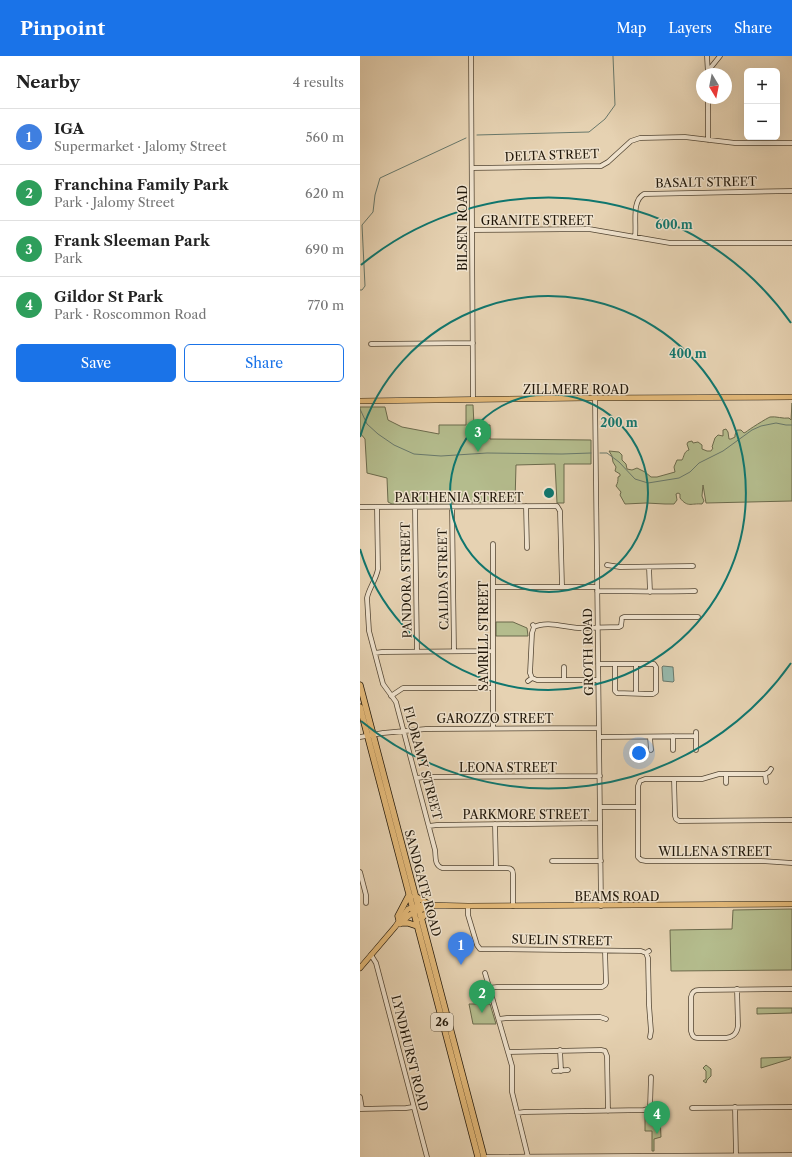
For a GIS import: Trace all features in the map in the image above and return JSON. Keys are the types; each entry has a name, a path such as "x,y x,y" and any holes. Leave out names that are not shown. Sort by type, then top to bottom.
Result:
{"highway":[{"name":"SANDGATE ROAD","path":"360,685 370,736 409,895 421,919 485,1157"},
{"name":"SANDGATE ROAD","path":"360,708 370,736 415,896 417,926 478,1157"},
{"path":"409,895 398,916 400,922 417,926"},
{"path":"415,896 431,907 421,919"}],"main road":[{"name":"ZILLMERE ROAD","path":"360,401 792,397"},
{"name":"BEAMS ROAD","path":"416,909 443,906 792,904"},
{"path":"360,968 400,922 407,910 416,909"}],"street":[{"name":"BILSEN ROAD","path":"471,56 473,399"},
{"path":"707,56 708,68"},
{"path":"711,68 720,56"},
{"path":"708,104 708,140"},
{"name":"DELTA STREET","path":"472,168 599,166 608,162 631,141 640,138 685,137 735,143 792,143"},
{"name":"BASALT STREET","path":"635,237 636,203 638,198 644,194 792,191"},
{"name":"GRANITE STREET","path":"472,230 589,229 670,244 792,243"},
{"path":"371,344 473,343"},
{"name":"GROTH ROAD","path":"595,398 602,906"},
{"path":"526,506 527,548"},
{"name":"PARTHENIA STREET","path":"360,507 558,507 560,511 562,586"},
{"name":"FLORAMY STREET","path":"377,507 378,569 375,582 368,593 367,603 369,631 384,686 397,704 435,850 437,865 442,868 496,868"},
{"name":"PANDORA STREET","path":"415,507 417,651"},
{"name":"CALIDA STREET","path":"452,507 454,651"},
{"name":"SAMRILL STREET","path":"493,544 493,728"},
{"path":"607,565 620,567 693,566"},
{"path":"650,566 650,592"},
{"path":"493,587 562,586 650,592 695,591"},
{"path":"598,680 530,680 533,626 555,625 580,628 620,627 622,618 624,617 698,617"},
{"path":"375,653 417,651 492,651"},
{"path":"598,664 652,664 656,666 656,692 653,694 616,692 615,665"},
{"path":"636,665 636,693"},
{"path":"564,667 564,680"},
{"path":"391,696 402,688 492,688"},
{"name":"GAROZZO STREET","path":"360,737 426,729 599,728"},
{"path":"599,737 650,737 696,734 696,750"},
{"path":"673,736 673,750"},
{"path":"650,737 651,750"},
{"path":"600,807 638,807 638,785 640,780 702,779 716,774 765,774 771,769"},
{"path":"726,774 726,783"},
{"path":"765,774 766,782"},
{"name":"LEONA STREET","path":"416,778 600,776"},
{"path":"674,779 674,816 679,821 792,820"},
{"name":"WILLENA STREET","path":"638,807 638,855 639,859 642,861 761,860 792,863"},
{"name":"PARKMORE STREET","path":"429,826 600,823"},
{"path":"495,824 496,868 508,868 513,871 513,906"},
{"path":"552,861 601,861"},
{"path":"360,872 366,895 366,903"},
{"name":"SUELIN STREET","path":"468,906 468,915 478,948 647,952 648,1005 652,1031 650,1037"},
{"path":"489,988 602,987 605,985 606,981 606,951"},
{"name":"LYNDHURST ROAD","path":"371,955 376,963 427,1157"},
{"path":"485,973 508,1052 512,1072 512,1092 528,1157"},
{"path":"737,989 738,1026 734,1035 726,1038 694,1038 691,1031 691,997 692,992 695,990 737,989 792,989"},
{"path":"499,1019 600,1017 606,1019"},
{"path":"508,1052 560,1050 606,1051 608,1111"},
{"path":"560,1050 561,1070"},
{"path":"554,1071 568,1070"},
{"path":"517,1113 645,1110 651,1107 651,1077"},
{"path":"360,1097 361,1108 413,1107"},
{"path":"692,1108 792,1107"},
{"path":"735,1108 736,1155"},
{"path":"485,1157 792,1155"}],"green space":[{"path":"792,403 792,501 706,503 703,485 702,496 704,501 702,504 685,503 680,498 680,494 678,493 676,494 677,500 674,504 625,504 620,495 621,492 616,486 620,474 615,471 616,467 609,451 619,452 622,455 622,460 626,464 627,469 632,470 637,468 651,477 657,477 675,472 674,467 677,460 682,460 685,453 689,450 687,444 688,442 698,442 702,445 702,449 711,451 715,438 718,435 723,436 723,430 726,429 729,439 731,439 735,437 737,430 741,430 744,433 770,417 789,418 791,420"},
{"path":"466,405 473,405 474,425 490,425 490,439 591,440 591,464 564,464 564,503 557,503 555,464 516,465 515,502 392,504 388,502 387,478 367,473 365,439 360,433 360,407 385,407 388,420 402,427 439,434 439,425 466,425"},
{"path":"496,622 513,622 527,628 528,636 496,636"},
{"path":"792,909 792,970 671,971 670,930 732,929 733,910"},
{"path":"469,1004 490,1004 496,1024 473,1024"},
{"path":"757,1008 792,1008 792,1013 757,1014"},
{"path":"791,1057 790,1059 761,1068 761,1058"},
{"path":"706,1065 711,1069 711,1076 706,1083 703,1081 706,1079 706,1071 703,1068"},
{"path":"645,1114 657,1114 660,1117 661,1137 654,1139 654,1151 652,1151 652,1131 645,1131"}],"shaded area":[{"path":"663,666 673,667 673,682 663,681"}],"waterway":[{"path":"477,135 589,132 605,119 615,105 613,56"},
{"path":"360,290 362,290 365,286 362,225 373,212 375,195 380,178 466,138"},
{"path":"360,409 367,424 378,434 394,445 414,454 441,456 487,453 591,453"},
{"path":"600,453 607,453 619,462 635,479 648,483 679,478 690,472 699,463 723,451 752,430 761,426 776,423 792,425"}],"place":[{"name":"Frank Sleeman Park","path":"478,452"},
{"name":"IGA","path":"461,965"},
{"name":"Franchina Family Park","path":"482,1013"},
{"name":"Gildor St Park","path":"657,1134"}]}
